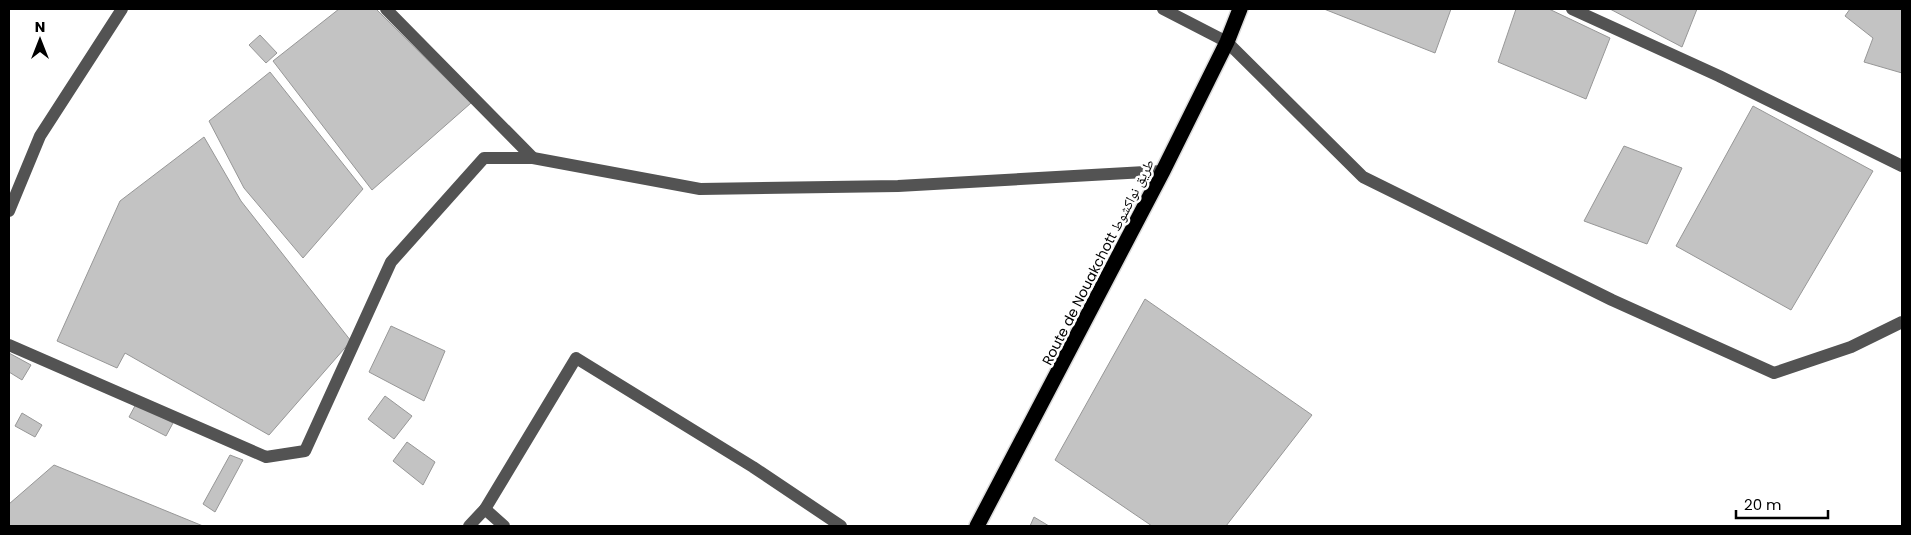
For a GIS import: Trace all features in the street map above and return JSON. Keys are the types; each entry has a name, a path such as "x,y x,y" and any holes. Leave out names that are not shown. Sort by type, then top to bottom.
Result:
{"highway":[{"name":"Route de Nouakchott طريق نواكشوط","path":"977,526 1163,171 1227,42 1240,9"}],"street":[{"path":"9,211 40,136 122,9"},
{"path":"386,9 533,158"},
{"path":"1163,9 1227,42 1363,177 1612,300 1774,373 1852,347 1902,322"},
{"path":"1572,9 1719,76 1902,166"},
{"path":"9,345 266,456 305,451 391,262 484,158 533,158 700,189 898,186 1163,171"},
{"path":"468,526 485,509 576,358 753,467 841,526"},
{"path":"485,509 504,526"}],"building":[{"path":"339,9 376,9 471,103 372,190 273,61"},
{"path":"1324,9 1451,9 1435,53"},
{"path":"1516,9 1549,9 1610,38 1586,99 1498,62"},
{"path":"1610,9 1697,9 1682,47"},
{"path":"1850,9 1902,9 1902,73 1864,62 1873,38 1845,16"},
{"path":"260,35 277,53 266,63 249,45"},
{"path":"270,72 363,189 303,258 244,188 209,121"},
{"path":"1753,106 1873,171 1791,310 1676,246"},
{"path":"204,137 241,201 351,341 269,435 125,353 117,368 57,341 120,201"},
{"path":"1624,146 1682,168 1647,244 1584,221"},
{"path":"1145,299 1312,415 1226,526 1152,526 1055,460"},
{"path":"391,326 445,351 424,401 369,372"},
{"path":"9,353 31,365 22,380 9,372"},
{"path":"385,396 412,416 394,439 368,419"},
{"path":"136,404 173,423 166,436 129,417"},
{"path":"22,413 42,425 35,437 15,426"},
{"path":"407,442 435,462 423,485 393,461"},
{"path":"230,455 243,460 215,512 203,504"},
{"path":"54,465 203,526 9,526 9,504"},
{"path":"1034,517 1049,526 1030,526"}]}
